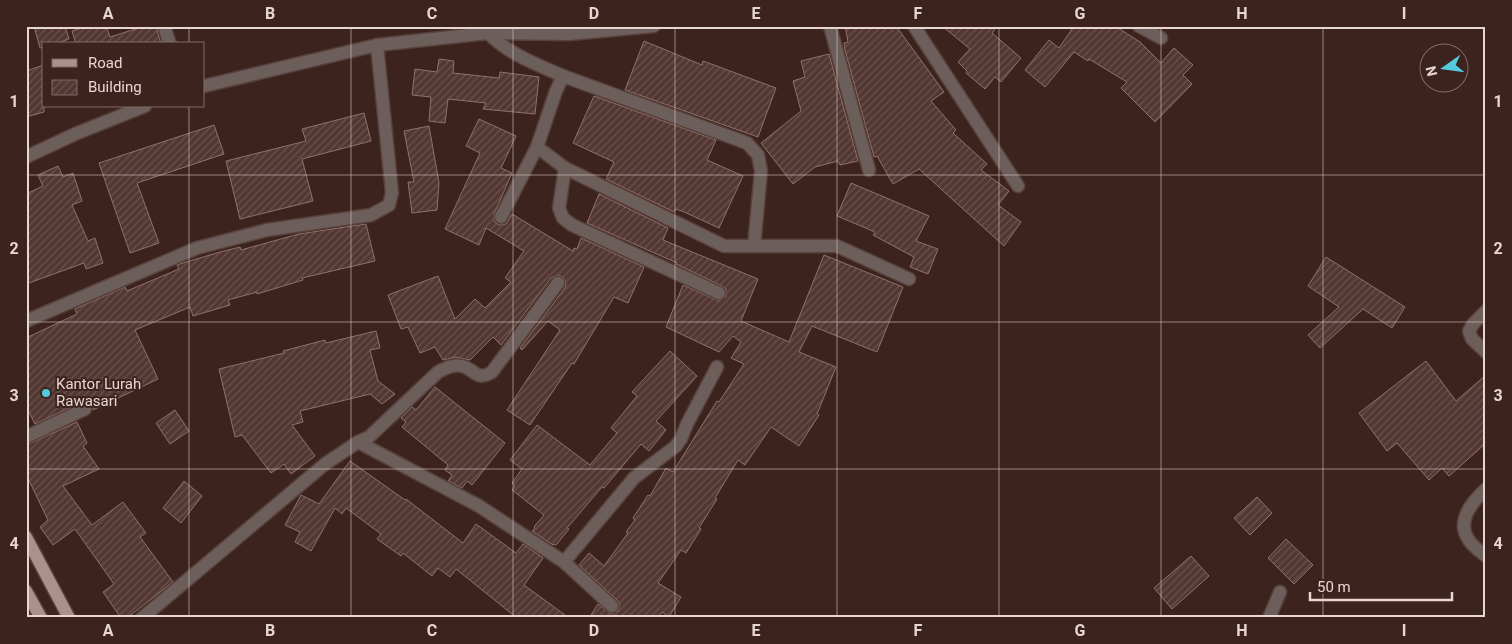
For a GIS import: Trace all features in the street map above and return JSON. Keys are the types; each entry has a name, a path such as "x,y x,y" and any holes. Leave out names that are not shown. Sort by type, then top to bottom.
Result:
{"main road":[{"path":"26,537 69,618"},
{"path":"26,591 41,618"}],"street":[{"path":"164,26 169,42"},
{"path":"205,86 377,45 462,30 488,33 569,34 654,26"},
{"path":"830,26 870,170"},
{"path":"914,26 1018,186"},
{"path":"1139,26 1162,38"},
{"path":"488,33 500,46 563,76 747,143 758,155 761,170 754,246"},
{"path":"26,322 197,248 267,230 371,215 389,205 392,193 377,45"},
{"path":"500,217 538,147 556,91 563,76"},
{"path":"26,157 74,134 140,108"},
{"path":"538,147 566,168 724,246 837,246 909,279"},
{"path":"566,168 559,208 563,218 572,225 719,293"},
{"path":"142,618 325,464 358,442 370,437 438,372 452,365 463,366 478,376 486,376 492,372 558,283"},
{"path":"1486,311 1469,331 1472,339 1486,352"},
{"path":"564,562 634,478 676,446 717,367"},
{"path":"26,437 85,410"},
{"path":"358,442 479,506 564,562 612,606"},
{"path":"1486,489 1472,503 1464,522 1466,536 1486,556"},
{"path":"1269,618 1280,592"}],"building":[{"path":"34,26 65,26 69,39 61,42 42,42 42,48 40,48"},
{"path":"89,26 106,26 110,37 145,26 156,26 160,42 75,42 72,31"},
{"path":"845,26 896,26 944,92 931,101 956,130 953,133 987,164 981,170 1009,191 998,205 1021,222 1004,246 919,169 893,184 877,156 874,157 845,50 844,43 848,42"},
{"path":"942,26 997,26 992,33 1021,58 1001,82 995,77 985,89 966,73 967,71 958,62 970,49"},
{"path":"1074,26 1115,26 1140,42 1161,63 1174,48 1193,65 1183,75 1192,84 1155,122 1121,88 1127,82 1074,52 1045,87 1025,70 1049,40 1059,48"},
{"path":"644,41 702,65 703,61 776,88 758,137 625,90"},
{"path":"829,54 858,161 840,165 838,161 815,167 793,184 761,143 801,111 793,81 805,77 801,61"},
{"path":"439,59 454,61 453,73 499,78 500,72 539,77 535,114 483,109 486,103 448,99 445,123 429,121 431,97 412,95 415,69 437,72"},
{"path":"42,66 42,108 44,108 44,112 26,117 26,71"},
{"path":"594,96 716,140 707,160 743,176 719,228 682,211 675,209 674,212 606,179 614,162 573,143"},
{"path":"364,113 371,141 302,159 313,201 240,219 226,161 306,141 302,129"},
{"path":"479,119 516,136 501,168 512,173 494,214 494,221 497,224 506,224 512,214 573,251 574,248 577,249 581,238 644,267 628,303 614,297 574,364 572,363 530,425 507,410 560,330 548,321 522,350 520,348 565,288 566,283 563,277 558,275 551,278 501,345 493,337 470,360 455,357 443,360 435,347 420,353 408,327 401,329 388,295 438,276 455,319 475,299 485,308 511,282 505,278 524,251 486,228 479,245 445,229 480,153 466,146"},
{"path":"214,125 224,154 137,183 159,243 130,253 99,163"},
{"path":"429,126 439,183 437,210 412,213 408,182 414,182 404,131"},
{"path":"58,166 63,177 73,173 82,201 72,205 88,241 95,238 103,263 86,269 84,263 26,284 26,194 43,186 38,175"},
{"path":"851,183 929,216 916,241 938,249 928,274 910,267 914,257 873,235 875,232 837,216"},
{"path":"599,194 668,228 663,240 758,279 741,321 789,342 824,255 903,287 877,352 812,326 799,352 836,367 817,414 819,415 799,446 771,427 745,465 738,460 715,498 717,499 686,553 681,550 658,583 681,597 669,617 662,612 658,618 589,618 598,604 611,614 618,611 620,604 579,565 589,553 604,566 628,533 626,532 635,520 633,518 648,495 650,496 666,468 673,472 717,401 719,402 744,364 731,358 741,342 733,336 719,352 666,327 683,285 719,301 726,297 726,289 677,263 587,223"},
{"path":"366,224 375,261 302,278 303,280 257,294 257,292 228,300 230,305 193,316 190,307 135,330 158,379 93,410 90,403 82,402 35,424 26,406 26,338 77,314 75,309 125,287 127,291 179,269 177,265 220,252 240,247 241,250 299,234"},
{"path":"1326,257 1405,307 1392,328 1363,309 1320,348 1308,335 1339,307 1308,286"},
{"path":"376,331 380,348 370,350 378,381 395,394 382,404 370,394 300,411 303,422 292,425 315,456 291,474 284,464 271,473 242,435 235,437 219,369 284,353 283,351 325,340 326,343"},
{"path":"670,351 697,376 656,421 666,430 649,451 641,444 567,528 569,529 556,545 553,545 532,531 544,515 512,490 515,486 512,483 522,469 510,460 537,425 590,465 617,433 611,428 637,396 632,392"},
{"path":"1426,361 1456,401 1486,375 1486,443 1449,476 1442,468 1429,480 1397,443 1387,451 1359,413"},
{"path":"435,387 505,443 472,485 467,481 462,488 448,481 452,475 445,470 448,465 402,427 406,422 401,418 412,407 416,410"},
{"path":"175,410 189,431 170,444 156,423"},
{"path":"77,422 87,443 83,446 99,469 63,486 92,525 123,502 146,533 140,537 173,582 127,618 121,618 103,592 114,584 75,529 53,545 40,527 48,520 26,474 26,445"},
{"path":"350,461 406,499 463,543 476,524 516,553 523,544 543,558 524,585 569,618 517,618 456,569 450,577 438,568 432,576 403,553 401,556 377,539 381,534 346,508 342,514 335,508 311,551 295,542 300,532 285,525 301,495 319,504"},
{"path":"184,481 202,496 181,523 163,508"},
{"path":"1257,497 1272,513 1250,535 1234,518"},
{"path":"1286,539 1313,565 1294,584 1268,558"},
{"path":"1191,556 1209,576 1172,609 1154,588"}],"place":[{"name":"Kantor Lurah Rawasari","path":"46,393"}]}
